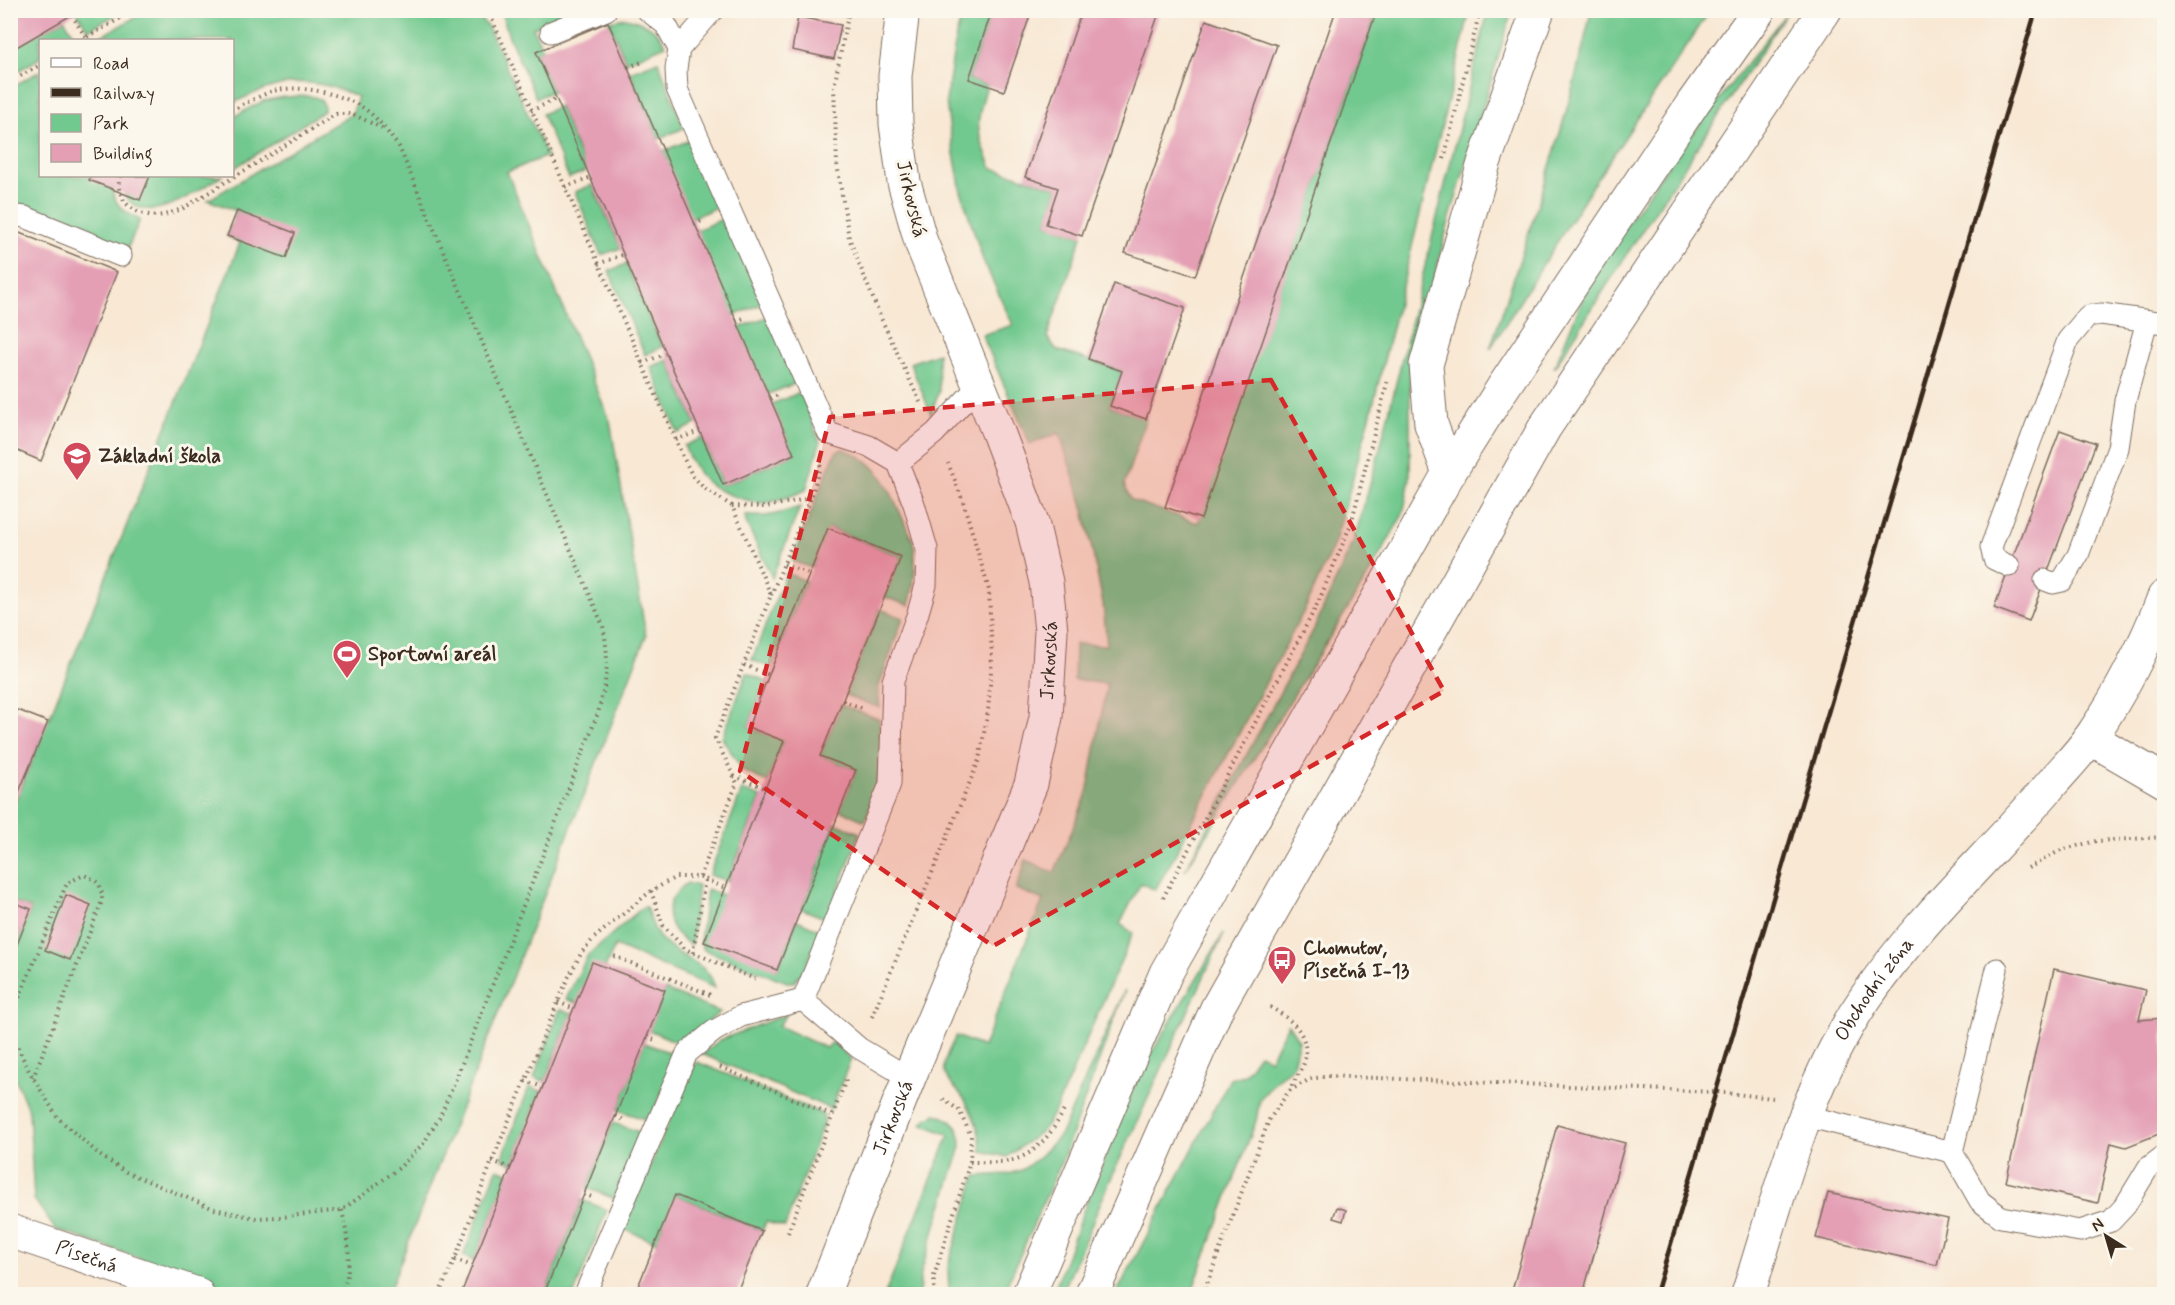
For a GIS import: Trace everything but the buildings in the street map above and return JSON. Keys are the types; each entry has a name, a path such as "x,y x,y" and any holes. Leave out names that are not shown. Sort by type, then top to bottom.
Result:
{"main road":[{"name":"Jirkovská","path":"823,1294 1030,784 1046,717 1051,631 1046,582 1032,522 921,242 904,182 896,124 895,76 903,10"},
{"path":"1449,473 1431,424 1426,365 1484,163 1538,10"},
{"path":"1029,1294 1166,973 1449,473 1502,389 1693,103 1759,10"},
{"path":"1092,1294 1217,1008 1545,427 1825,10"},
{"name":"Obchodní zóna","path":"1748,1294 1806,1116 1830,1059 1865,998 1896,955 2033,806 2090,738 2121,689 2149,636 2164,597"},
{"path":"2090,738 2164,781"},
{"name":"Písečná","path":"10,1231 197,1294"}],"lane":[{"path":"551,32 606,10"},
{"path":"647,10 666,25 679,49"},
{"path":"713,10 679,49 676,69 677,88 828,433 869,446 898,463 914,504 927,549 926,585 893,681 890,784 803,1000"},
{"path":"10,215 25,217 121,256"},
{"path":"2009,566 1994,560 1991,547 2067,340 2088,316 2101,314 2156,322 2125,401 2118,448 2078,555 2062,581 2053,583 2044,580"},
{"path":"898,463 935,433 979,385"},
{"path":"1997,969 1952,1152 1980,1201 2001,1217 2080,1231 2111,1221 2124,1206 2148,1168 2164,1156"},
{"path":"803,1000 859,1048 909,1078"},
{"path":"585,1294 687,1053 714,1031 741,1016 803,1000"},
{"path":"1806,1116 1952,1152"}],"path":[{"path":"72,15 84,39 135,10"},
{"path":"488,10 692,475 704,488 732,506 766,507 811,498"},
{"path":"1443,159 1480,10"},
{"path":"10,82 39,66"},
{"path":"33,1078 102,901 102,888 96,880 84,875 67,883 12,1015 12,1036 33,1078 58,1118 101,1156 126,1172 214,1209 255,1218 342,1210 399,1168 423,1144 439,1118 604,691 608,653 603,626 399,147 387,130 364,108 307,88 271,92 234,110"},
{"path":"531,111 556,99"},
{"path":"234,177 336,114 352,114 387,130"},
{"path":"120,177 118,184 122,200 132,209 146,214 162,215 182,209 234,177"},
{"path":"565,187 589,178"},
{"path":"598,264 622,255"},
{"path":"642,363 665,354"},
{"path":"1161,902 1318,603 1351,524 1389,376"},
{"path":"676,440 699,432"},
{"path":"700,877 737,783 715,738 811,498 828,433"},
{"path":"732,506 771,595"},
{"path":"784,564 809,574"},
{"path":"744,664 768,675"},
{"path":"733,776 765,788"},
{"path":"439,1294 568,978 582,952 594,938 651,891 676,877 700,877 725,888"},
{"path":"693,953 705,880"},
{"path":"651,891 663,925 685,949 803,1000"},
{"path":"614,956 752,1013"},
{"path":"558,1002 574,1009"},
{"path":"1203,1294 1269,1120 1289,1091 1305,1061 1305,1038 1289,1017 1270,1007"},
{"path":"687,1053 831,1114"},
{"path":"1289,1091 1310,1079 1328,1076 1716,1092 1775,1098"},
{"path":"909,1078 959,1110 971,1136 970,1162 933,1276 934,1294"},
{"path":"525,1081 543,1087"},
{"path":"970,1162 1009,1161 1027,1155 1049,1136 1069,1099"},
{"path":"492,1161 511,1168"},
{"path":"342,1210 350,1249 348,1276 343,1294"},
{"path":"455,1259 472,1266"}],"highlighted area":[{"path":"1271,380 1444,691 993,946 740,771 830,417"}],"green space":[{"path":"123,11 88,30 77,12"},
{"name":"Sportovní areál","path":"147,11 473,11 488,27 547,156 507,172 610,421 646,636 388,1294 244,1294 55,1229 34,1199 29,1112 11,1071 10,962 31,909 11,901 11,813 240,243 227,236 237,211 208,200 352,114 358,97 324,85 294,83 266,89 234,103 234,39 96,39"},
{"path":"501,11 576,11 533,28 543,50 536,52 553,91 536,98 509,37"},
{"path":"963,11 992,11 969,79 987,85 980,110 979,127 982,144 992,168 1058,188 1046,224 1082,236 1047,337 1057,350 1122,371 1110,406 1146,419 1124,485 1131,500 1198,523 1377,11 1470,11 1371,413 1335,542 1308,603 1170,864 1155,890 1141,883 1120,924 1133,933 1056,1109 1043,1130 1007,1157 981,1151 975,1120 963,1098 947,1077 944,1063 956,1036 983,1047 1043,900 1016,889 1026,860 1054,873 1087,794 1107,684 1074,680 1075,644 1107,645 1103,603 1084,509 1059,433 1030,444 982,335 1013,325 983,260 961,191 950,132 946,101 956,36"},
{"path":"1488,11 1512,11 1447,228 1410,374 1410,479 1403,514 1366,579 1185,870 1314,629 1354,540 1378,456"},
{"path":"1591,11 1710,11 1593,185 1490,349 1558,139"},
{"path":"1788,11 1554,368 1593,273 1669,164"},
{"path":"625,18 649,26 666,45 626,62 609,21"},
{"path":"64,19 76,37 73,39 39,39 39,59 11,75 10,50"},
{"path":"658,61 684,128 658,139 630,72"},
{"path":"39,72 39,177 113,177 114,198 127,213 140,220 126,252 11,202 10,88"},
{"path":"310,96 321,100 324,111 234,168 234,116 263,101"},
{"path":"559,106 586,171 569,178 542,114"},
{"path":"690,140 720,206 691,218 663,151"},
{"path":"128,177 220,177 184,199 155,209 142,208 131,202 122,189"},
{"path":"592,185 621,248 601,255 575,192"},
{"path":"725,218 764,303 733,316 697,230"},
{"path":"626,264 662,347 645,355 609,271"},
{"path":"769,316 797,383 768,394 739,328"},
{"path":"938,353 939,391 931,414 910,363"},
{"path":"668,360 696,424 678,433 651,367"},
{"path":"801,392 820,443 806,490 778,500 759,503 713,487 694,467 684,446 702,438 723,485 794,454 772,404"},
{"path":"842,449 855,454 875,468 889,488 910,534 913,541 915,565 909,605 884,597 901,557 829,528 812,568 792,561 829,467 836,452"},
{"path":"800,507 772,578 746,522 745,515 766,516"},
{"path":"786,573 806,581 772,668 752,660"},
{"path":"880,609 903,618 878,689 880,708 845,695"},
{"path":"747,673 766,681 748,727 784,741 767,782 743,771 722,738"},
{"path":"841,705 879,719 882,753 875,794 865,821 840,810 856,770 820,756"},
{"path":"742,790 761,797 728,881 709,875"},
{"path":"835,823 860,833 827,919 802,909"},
{"path":"687,883 698,886 691,945 675,931 668,915 672,899"},
{"path":"707,889 723,895 777,970 797,920 822,931 803,971 794,982 787,982 704,950 700,942"},
{"path":"643,907 646,907 660,938 675,951 706,971 715,988 615,946 605,968 576,1003 566,999 588,955"},
{"path":"1224,933 1109,1183 1062,1294 1053,1294 1082,1214 1140,1072"},
{"path":"665,990 720,1012 681,1044 649,1030"},
{"path":"1125,990 1063,1158 1003,1294 949,1294 948,1266 976,1176 1008,1174 1022,1170 1038,1158 1061,1134"},
{"path":"560,1009 572,1013 545,1081 534,1078"},
{"path":"787,1014 778,1026 826,1048 833,1042 851,1059 831,1109 702,1054 720,1040"},
{"path":"1288,1024 1299,1041 1292,1068 1280,1076 1260,1099 1256,1121 1191,1294 1116,1294 1230,1079 1244,1075 1259,1054 1270,1059"},
{"path":"644,1043 677,1055 650,1121 618,1110"},
{"path":"697,1062 823,1114 824,1121 785,1227 766,1222 762,1231 676,1195 656,1242 624,1229 688,1076"},
{"path":"529,1087 541,1091 513,1163 502,1159"},
{"path":"936,1114 955,1125 960,1135 961,1147 921,1272 919,1294 885,1294 949,1135 922,1124"},
{"path":"613,1123 645,1134 615,1199 587,1188"},
{"path":"497,1169 509,1173 474,1261 463,1256"},
{"path":"582,1200 607,1210 574,1294 564,1294 547,1289"}],"railway":[{"path":"1656,1294 2036,10"}],"place":[{"name":"Základní škola","path":"77,482"},
{"name":"Sportovní areál","path":"347,680"},
{"name":"Chomutov, Písečná I-13","path":"1282,986"}]}
